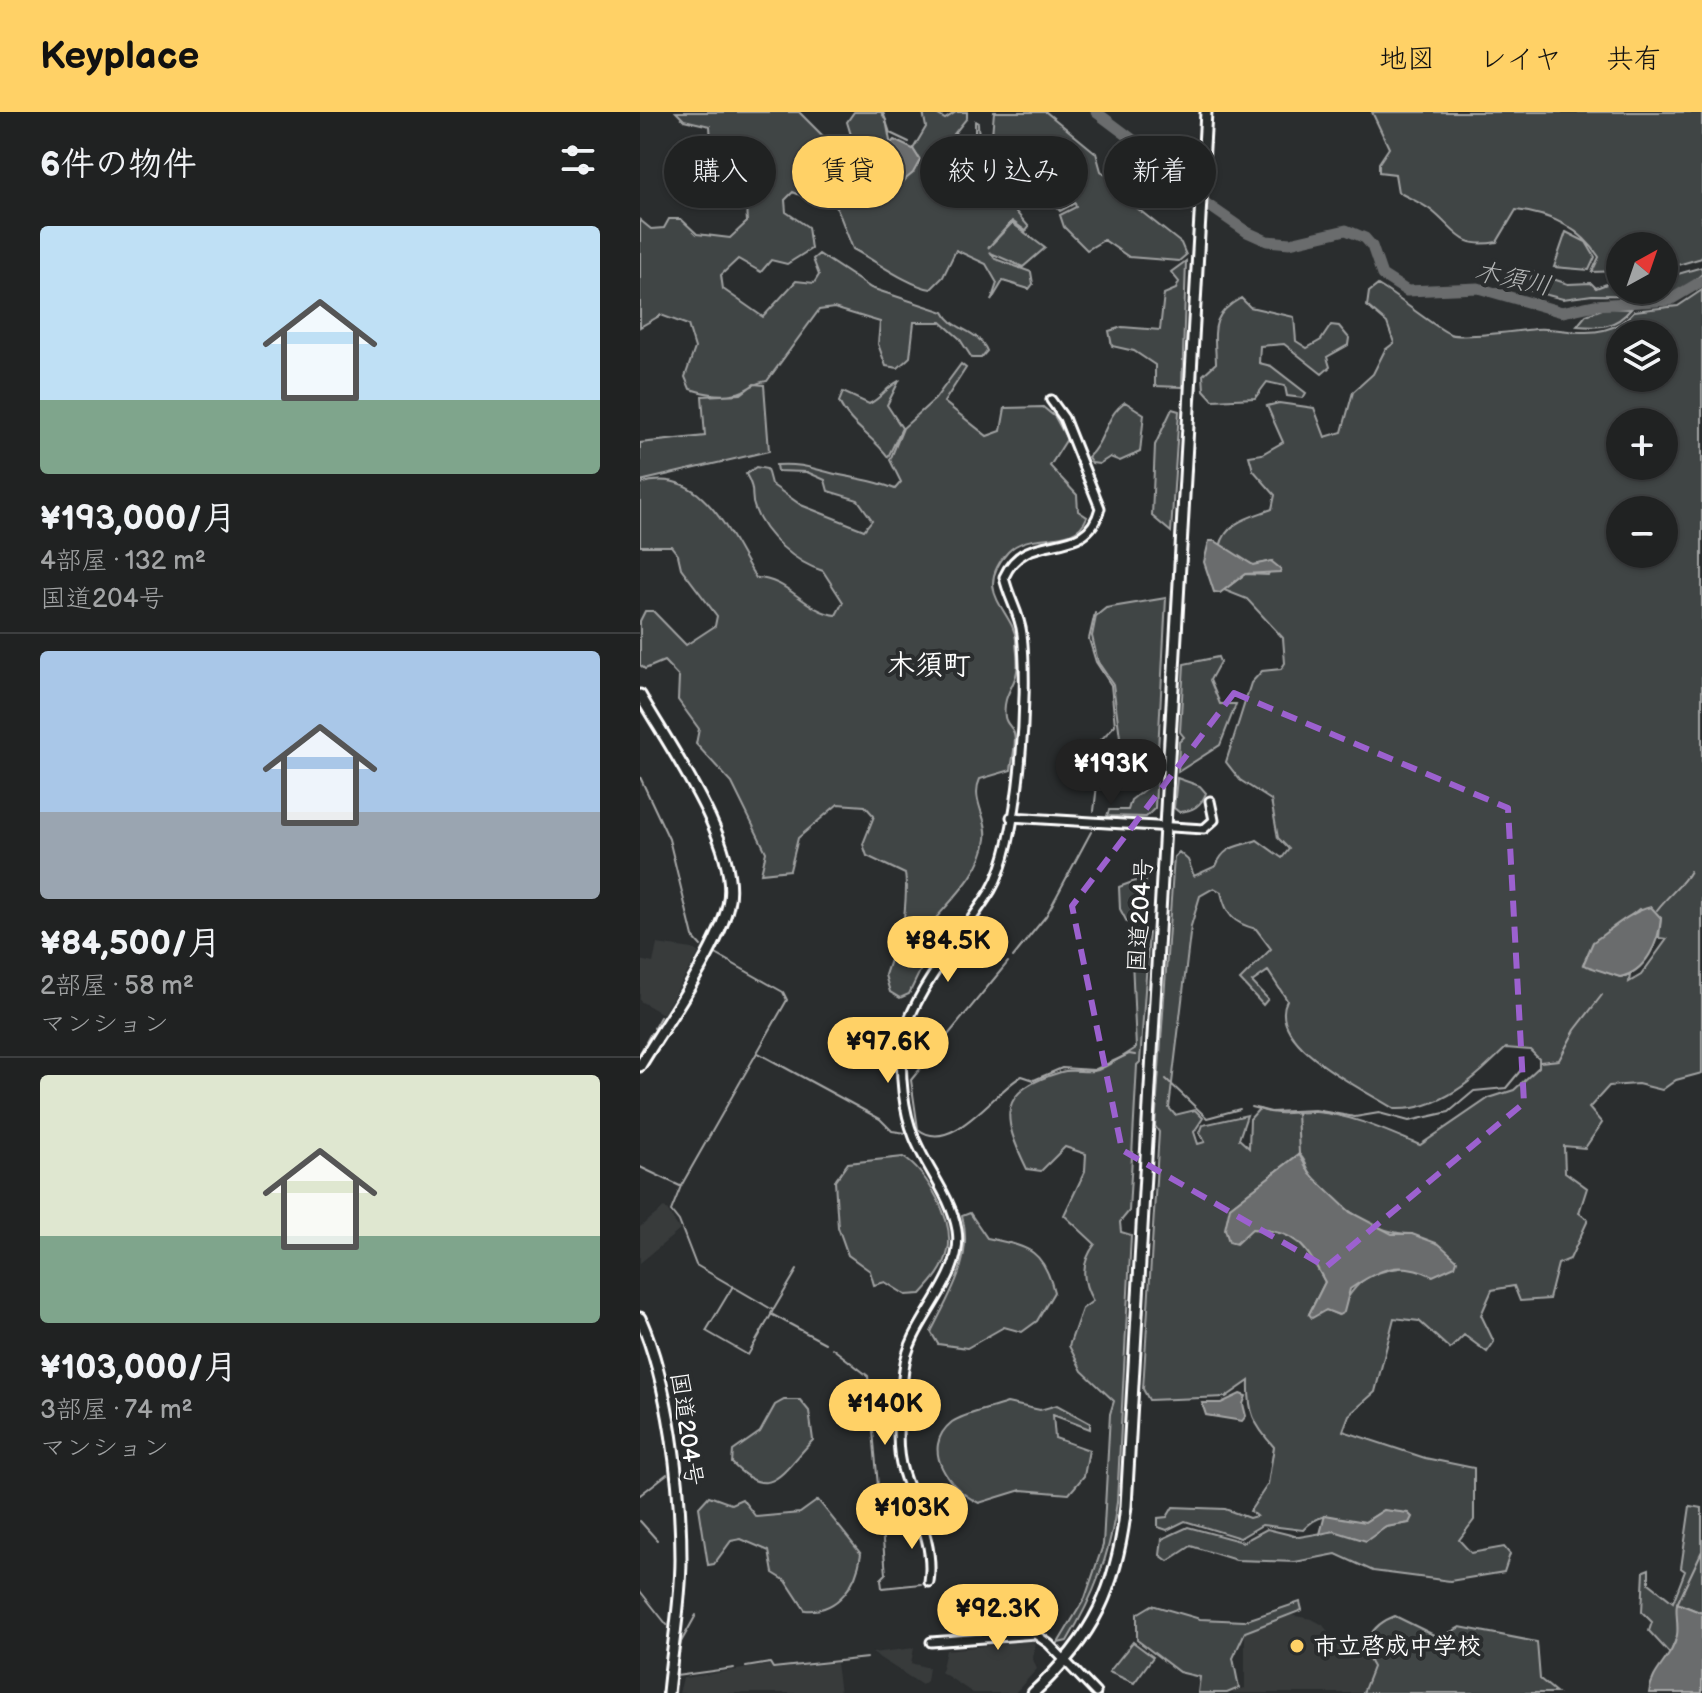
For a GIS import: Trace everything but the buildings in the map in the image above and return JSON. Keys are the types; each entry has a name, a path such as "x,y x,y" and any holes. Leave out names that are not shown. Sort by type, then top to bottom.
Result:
{"highway":[{"name":"国道204号","path":"1033,1693 1065,1662 1093,1622 1110,1587 1125,1517 1206,112"},
{"path":"640,695 716,829 731,889 717,933 640,1066"},
{"name":"国道204号","path":"640,1318 662,1385 679,1517 681,1560 668,1693"}],"street":[{"path":"929,1582 931,1570 924,1528 900,1458 904,1368 916,1333 948,1275 958,1243 948,1205 909,1123 902,1047 914,1010 999,874 1020,754 1023,638 1019,617 1004,577 1019,554 1032,547 1076,540 1087,534 1096,523 1100,508 1064,418 1051,400"},
{"path":"1011,817 1209,828 1214,820 1210,801"},
{"path":"931,1642 1035,1634 1096,1693"}],"highlighted area":[{"path":"1234,693 1508,808 1524,1103 1326,1267 1122,1150 1072,906"}],"shaded area":[{"path":"676,112 799,112 823,136 792,136 792,193 785,200 786,212 808,227 811,249 787,264 771,260 761,272 738,259 721,275 723,289 763,317 796,281 814,283 819,275 813,259 819,254 871,288 944,312 953,323 977,338 987,351 981,358 972,358 959,338 941,322 914,322 910,357 898,368 886,366 878,344 880,322 834,308 819,310 767,381 723,395 690,389 685,377 695,348 688,325 661,315 640,327 640,220 651,229 664,228 669,219 681,219 697,234 730,238 747,222 746,208 776,208 776,136 711,136 710,126 684,120"},
{"path":"854,112 881,112 889,136 850,136 847,122"},
{"path":"923,112 933,112 945,119 956,112 967,112 967,118 952,136 921,136 926,127"},
{"path":"994,112 1046,112 1075,136 993,136"},
{"path":"1372,112 1702,112 1702,258 1678,265 1678,232 1606,232 1606,272 1592,272 1599,257 1583,238 1552,219 1516,210 1497,242 1484,244 1467,241 1428,208 1398,192 1395,174 1379,172 1379,163 1389,148"},
{"path":"975,121 980,136 975,136"},
{"path":"920,137 920,160 913,149"},
{"path":"904,145 913,149 920,160 913,173 904,181"},
{"path":"1088,146 1096,153 1104,174 1104,208 1137,208 1181,243 1186,255 1179,261 1129,257 1104,240 1087,250 1064,227 1060,215 1074,208 1088,208"},
{"path":"904,159 915,165 920,160 920,208 1013,208 1029,227 1026,231 1012,221 988,248 1012,223 1045,248 1023,267 991,253 995,259 1031,272 1033,284 1029,289 1003,281 991,301 997,283 986,264 956,250 943,277 931,289 903,278 853,249 837,208 904,208"},
{"path":"1566,232 1586,242 1595,257 1589,270 1554,267"},
{"path":"1186,261 1182,387 1155,386 1155,365 1134,351 1112,346 1109,331 1122,327 1160,330 1164,294 1176,289 1179,282 1171,272"},
{"path":"1702,267 1702,274 1678,292 1678,274"},
{"path":"1532,272 1568,284 1591,283 1596,288 1606,284 1606,295 1563,299 1528,290"},
{"path":"1378,285 1450,334 1466,336 1535,329 1587,332 1606,329 1606,392 1678,392 1678,320 1624,320 1634,311 1678,306 1702,290 1702,1073 1676,1080 1662,1090 1638,1084 1609,1086 1589,1108 1602,1123 1585,1148 1564,1146 1565,1172 1587,1188 1579,1213 1588,1220 1570,1259 1558,1264 1549,1299 1520,1301 1514,1286 1492,1290 1481,1315 1494,1342 1487,1352 1464,1335 1450,1349 1419,1321 1394,1318 1375,1392 1349,1415 1343,1431 1425,1458 1474,1468 1474,1520 1459,1540 1471,1553 1504,1547 1510,1554 1504,1572 1450,1581 1373,1571 1336,1554 1295,1562 1236,1560 1191,1546 1168,1561 1160,1555 1162,1539 1188,1527 1243,1542 1267,1529 1299,1537 1334,1531 1370,1536 1386,1527 1408,1523 1384,1510 1365,1522 1318,1518 1303,1530 1262,1525 1240,1538 1185,1521 1167,1530 1158,1527 1158,1518 1167,1517 1173,1507 1225,1509 1249,1518 1256,1516 1250,1511 1268,1484 1274,1447 1253,1417 1249,1381 1226,1397 1149,1400 1143,1389 1159,1132 1155,1126 1174,857 1179,852 1188,860 1194,876 1216,866 1228,850 1257,840 1282,858 1289,849 1278,838 1271,800 1240,780 1226,762 1251,683 1262,671 1281,669 1285,663 1283,638 1247,599 1224,590 1245,574 1268,575 1272,561 1253,565 1220,547 1223,538 1234,526 1272,509 1275,495 1253,470 1249,456 1262,454 1283,442 1267,406 1279,403 1314,408 1325,437 1342,432 1353,392 1373,374 1385,350 1394,343 1387,323 1367,306 1369,292","holes":["1214,888 1221,892 1232,917 1256,929 1271,949 1240,980 1263,1005 1268,999 1252,982 1268,971 1287,1000 1284,1017 1290,1033 1304,1049 1321,1064 1394,1109 1427,1105 1442,1099 1482,1071 1506,1048 1530,1050 1539,1059 1539,1067 1514,1090 1489,1098 1420,1145 1343,1116 1316,1112 1273,1113 1259,1109 1250,1119 1249,1148 1239,1139 1247,1115 1203,1125 1200,1133 1205,1142 1198,1144 1194,1132 1203,1118 1195,1110 1175,1115 1169,1108 1191,926 1200,896","1639,909 1661,918 1659,938 1667,939 1641,975 1629,982 1630,975 1620,977 1583,964 1597,939 1606,936","1299,1154 1321,1186 1356,1216 1384,1229 1412,1234 1412,1266 1366,1278 1352,1292 1338,1315 1327,1310 1309,1314 1325,1282 1305,1249 1280,1232 1252,1229 1230,1207"]},
{"path":"1241,298 1250,307 1294,317 1296,341 1307,348 1321,340 1331,325 1339,326 1349,338 1348,345 1327,357 1330,367 1322,374 1284,344 1260,346 1259,363 1271,366 1306,393 1303,398 1287,396 1285,386 1267,382 1255,398 1213,400 1204,390 1203,375 1216,363 1216,325 1223,311"},
{"path":"1605,308 1631,309 1619,320 1606,320 1606,325 1577,326 1586,315"},
{"path":"961,364 966,368 944,402 987,436 1001,431 1005,408 1043,407 1055,417 1067,439 1050,466 1077,495 1078,511 1087,517 1081,527 1072,533 1017,545 998,566 993,579 994,590 1014,630 1018,660 1005,709 1006,719 1015,737 1011,770 980,779 977,794 986,831 982,855 965,884 910,953 922,967 909,994 900,998 890,992 885,975 890,960 902,952 905,874 867,856 863,844 874,816 865,806 838,804 798,838 790,870 761,873 766,852 732,783 696,744 699,729 678,700 679,677 664,661 645,669 640,665 640,621 645,611 653,611 686,645 715,626 717,616 681,568 678,555 671,546 640,546 640,484 662,481 681,484 697,494 712,507 724,524 756,578 778,583 814,608 836,615 843,602 823,571 792,555 766,529 753,505 746,474 756,467 767,469 771,484 801,505 864,530 872,520 858,500 828,491 825,480 807,472 777,471 776,465 804,466 895,489 901,482 890,460 903,428 935,399"},
{"path":"899,381 887,405 902,428 888,457 849,417 839,402 843,392 869,404"},
{"path":"754,384 764,385 769,451 640,481 640,443 705,436 702,396 741,394"},
{"path":"1125,402 1144,414 1140,452 1120,461 1110,457 1099,464 1092,463 1088,457 1099,443 1113,414"},
{"path":"1172,409 1179,411 1171,532 1152,516 1155,445"},
{"path":"1209,541 1215,541 1253,565 1271,561 1281,569 1280,572 1245,574 1220,593 1214,592 1204,562"},
{"path":"1166,598 1155,808 1146,817 1107,816 1109,810 1128,810 1131,800 1150,785 1139,756 1120,737 1113,684 1098,662 1092,636 1096,616 1106,608"},
{"path":"1218,657 1220,662 1210,680 1220,704 1236,704 1220,745 1178,772 1179,742 1184,737 1180,732 1184,664"},
{"path":"1177,778 1200,786 1206,793 1196,807 1179,812 1174,808"},
{"path":"1146,877 1144,928 1127,922 1120,909 1119,887"},
{"path":"1651,907 1661,918 1660,927 1650,955 1637,969 1620,977 1583,965 1593,942 1628,917"},
{"path":"1149,933 1140,1062 1137,1065 1129,1211 1120,1222 1121,1232 1131,1235 1117,1502 1110,1540 1093,1591 1067,1641 1058,1643 1085,1598 1103,1545 1110,1414 1114,1401 1082,1371 1069,1346 1082,1309 1093,1301 1084,1272 1095,1244 1064,1215 1085,1171 1086,1154 1065,1147 1041,1171 1027,1169 1012,1134 1010,1108 1015,1097 1040,1079 1066,1071 1098,1070 1136,1048 1131,937"},
{"path":"657,944 693,949 699,953 663,1014 640,1001 640,960 653,963"},
{"path":"1299,1154 1310,1174 1350,1212 1392,1234 1412,1234 1439,1244 1457,1260 1455,1266 1433,1276 1410,1268 1380,1271 1350,1289 1344,1312 1339,1315 1326,1310 1312,1318 1309,1314 1325,1282 1298,1242 1279,1233 1252,1229 1236,1244 1229,1242 1225,1229 1230,1207"},
{"path":"903,1157 921,1174 937,1198 949,1239 944,1263 921,1294 906,1295 885,1282 874,1285 870,1271 848,1255 838,1227 835,1181 848,1163"},
{"path":"665,1207 680,1230 640,1263 640,1227"},
{"path":"970,1213 987,1238 1023,1247 1039,1258 1054,1292 1037,1321 1022,1332 1004,1327 967,1348 938,1344 931,1332 958,1276 965,1247 962,1216"},
{"path":"1240,1394 1246,1396 1243,1404 1246,1416 1242,1421 1206,1415 1202,1403 1221,1403"},
{"path":"784,1400 800,1400 809,1411 813,1440 776,1479 757,1481 732,1463 733,1451 760,1432 775,1405"},
{"path":"1007,1403 1040,1410 1057,1405 1090,1423 1090,1429 1053,1415 1055,1438 1089,1450 1084,1476 1069,1494 1021,1490 979,1503 949,1479 938,1456 942,1433 957,1419"},
{"path":"709,1496 731,1504 742,1499 756,1517 800,1513 818,1500 861,1554 850,1586 827,1607 805,1610 786,1581 773,1573 769,1551 741,1539 731,1541 714,1564 708,1565 699,1507"},
{"path":"1690,1506 1702,1508 1702,1613 1677,1603 1678,1634 1670,1654 1649,1631 1652,1622 1642,1612 1644,1571 1649,1569 1649,1583 1673,1602 1685,1571 1681,1568"},
{"path":"1384,1510 1408,1513 1412,1517 1409,1523 1386,1527 1366,1541 1334,1531 1320,1534 1325,1515 1365,1522"},
{"path":"1300,1602 1302,1610 1245,1632 1233,1658 1239,1688 1227,1693 1198,1693 1200,1677 1179,1672 1137,1640 1137,1614 1152,1605 1200,1619 1244,1621"},
{"path":"1677,1603 1702,1613 1702,1693 1649,1693 1654,1677 1675,1643"},
{"name":"市立啓成中学校","path":"1290,1615 1312,1619 1323,1625 1332,1637 1366,1656 1373,1667 1363,1693 1227,1693 1245,1688 1245,1632"},
{"path":"1395,1616 1440,1638 1460,1627 1537,1642 1540,1679 1557,1693 1363,1693 1373,1667 1367,1644 1379,1625"},
{"path":"1035,1640 1033,1659 1037,1669 1015,1693 973,1693 941,1672 946,1650"},
{"path":"1133,1642 1153,1657 1134,1683 1109,1672"},
{"path":"914,1648 911,1663 929,1668 927,1681 922,1685 872,1653"},
{"path":"836,1663 840,1693 679,1693 683,1678 770,1665 773,1669"}],"waterway":[{"path":"883,112 890,133 909,142"},
{"name":"木須川","path":"1096,112 1136,142 1175,182 1247,232 1267,241 1290,243 1346,230 1365,238 1372,246 1382,275 1407,291 1478,288 1562,312 1595,305 1670,300 1702,281"},
{"path":"1094,811 1100,759 1097,744 1115,725 1111,685 1096,662 1089,639 1095,613"},
{"path":"640,777 669,839 693,937 701,946"},
{"path":"1013,957 1046,916 1091,832"},
{"path":"1657,910 1690,871"},
{"path":"714,953 783,992 787,1000 681,1186 671,1211 679,1221 696,1265 773,1310 771,1314 825,1343"},
{"path":"1008,962 911,1080 918,1129 931,1135 945,1134 958,1128 1022,1076 1034,1080 1062,1068 1094,1070 1129,1054 1135,1055"},
{"path":"1540,1062 1559,1060 1575,1030 1602,995"},
{"path":"654,1028 660,1017"},
{"path":"640,1053 651,1033"},
{"path":"758,1053 880,1119 892,1131 906,1133"},
{"path":"1251,1107 1271,1112 1315,1110 1355,1117 1379,1113 1409,1121 1449,1112 1474,1091 1506,1088 1521,1070"},
{"path":"1166,1079 1207,1118 1240,1109"},
{"path":"1297,1112 1299,1154"},
{"path":"640,1167 680,1186"},
{"path":"774,1309 797,1270"},
{"path":"733,1286 706,1331 748,1355 771,1315"},
{"path":"832,1348 868,1376 886,1574 881,1579 882,1588 921,1584"},
{"path":"640,1495 667,1474"},
{"path":"640,1521 657,1540"},
{"path":"1677,1604 1702,1551"},
{"path":"640,1591 667,1625"},
{"path":"677,1667 681,1642 696,1615"},
{"path":"746,1667 770,1663 773,1668 867,1658"},
{"path":"676,1676 734,1668"},
{"path":"675,1693 677,1674"}],"place":[{"name":"市立啓成中学校","path":"1297,1646"}],"district":[{"name":"木須町","path":"929,664"}]}
